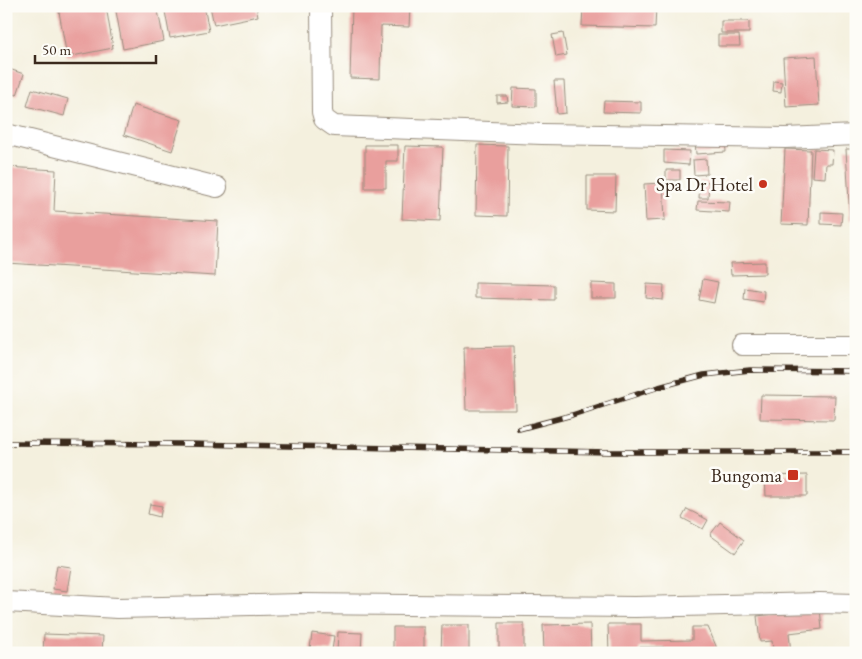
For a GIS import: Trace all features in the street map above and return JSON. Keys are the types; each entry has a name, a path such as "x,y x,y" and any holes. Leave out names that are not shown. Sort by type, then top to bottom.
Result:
{"street":[{"path":"320,6 322,112 324,119 334,126 542,134 785,138 856,135"},
{"path":"6,134 217,187"},
{"path":"742,345 856,345"},
{"path":"6,602 118,608 300,604 635,607 856,604"}],"building":[{"path":"58,6 106,6 113,48 67,57"},
{"path":"115,6 157,6 164,41 123,49"},
{"path":"164,6 204,6 209,31 170,38"},
{"path":"210,6 256,6 258,16 214,25"},
{"path":"352,6 410,6 409,27 381,26 380,79 350,78"},
{"path":"583,6 656,6 655,28 582,26"},
{"path":"852,6 856,6 856,40 854,40"},
{"path":"721,21 749,21 749,33 721,33"},
{"path":"563,33 567,55 556,57 552,35"},
{"path":"718,35 739,35 740,46 718,46"},
{"path":"816,56 819,105 786,107 783,58"},
{"path":"6,68 24,74 17,95 6,92"},
{"path":"554,81 564,81 566,113 557,114"},
{"path":"774,81 782,82 781,92 773,91"},
{"path":"513,88 536,89 536,107 512,106"},
{"path":"32,89 68,99 64,116 27,106"},
{"path":"497,96 507,96 508,102 497,103"},
{"path":"604,101 641,102 641,113 603,112"},
{"path":"133,105 182,120 172,151 124,135"},
{"path":"725,138 726,152 696,154 695,141"},
{"path":"365,145 398,145 398,161 386,161 386,188 365,188"},
{"path":"477,145 508,146 507,216 476,215"},
{"path":"405,146 443,147 440,221 402,219"},
{"path":"785,149 811,150 808,225 781,224"},
{"path":"814,149 833,150 832,164 826,164 825,178 812,177"},
{"path":"846,149 856,149 856,220 850,220"},
{"path":"664,150 690,151 689,165 664,163"},
{"path":"706,159 707,174 694,175 693,160"},
{"path":"6,167 56,170 54,211 218,221 215,276 6,263"},
{"path":"666,170 680,170 680,180 666,180"},
{"path":"587,176 616,176 615,211 587,210"},
{"path":"700,181 709,182 708,198 699,198"},
{"path":"663,183 665,220 646,221 644,184"},
{"path":"698,201 730,202 729,212 697,210"},
{"path":"821,212 842,213 841,225 821,224"},
{"path":"765,262 765,274 731,275 730,263"},
{"path":"703,279 718,282 714,303 699,300"},
{"path":"475,283 554,285 554,300 475,298"},
{"path":"591,283 616,284 616,298 591,298"},
{"path":"647,284 664,285 663,300 646,298"},
{"path":"745,288 764,291 763,302 744,299"},
{"path":"514,346 516,410 466,410 464,347"},
{"path":"761,395 835,396 834,420 760,419"},
{"path":"807,475 807,496 766,496 765,476"},
{"path":"150,504 162,506 160,517 148,514"},
{"path":"687,509 708,520 703,529 682,518"},
{"path":"720,522 744,540 735,553 710,535"},
{"path":"57,565 71,567 67,591 53,589"},
{"path":"820,609 822,629 789,633 791,653 762,653 762,650 773,649 772,641 760,642 757,616"},
{"path":"499,623 524,623 524,653 499,653"},
{"path":"590,624 591,653 544,653 543,625"},
{"path":"608,624 641,624 641,641 692,640 692,627 708,627 716,646 716,653 665,653 664,647 639,647 639,653 609,653"},
{"path":"442,625 469,625 469,653 441,653"},
{"path":"393,627 424,627 424,653 393,653"},
{"path":"338,632 362,633 361,653 337,653"},
{"path":"312,633 334,636 332,651 310,649"},
{"path":"44,634 103,636 102,653 43,653"}],"railway":[{"path":"519,429 704,375 750,370 856,371"},
{"path":"6,443 187,444 609,452 856,452"}],"place":[{"name":"Spa Dr Hotel","path":"763,184"},
{"name":"Bungoma","path":"793,475"}]}
